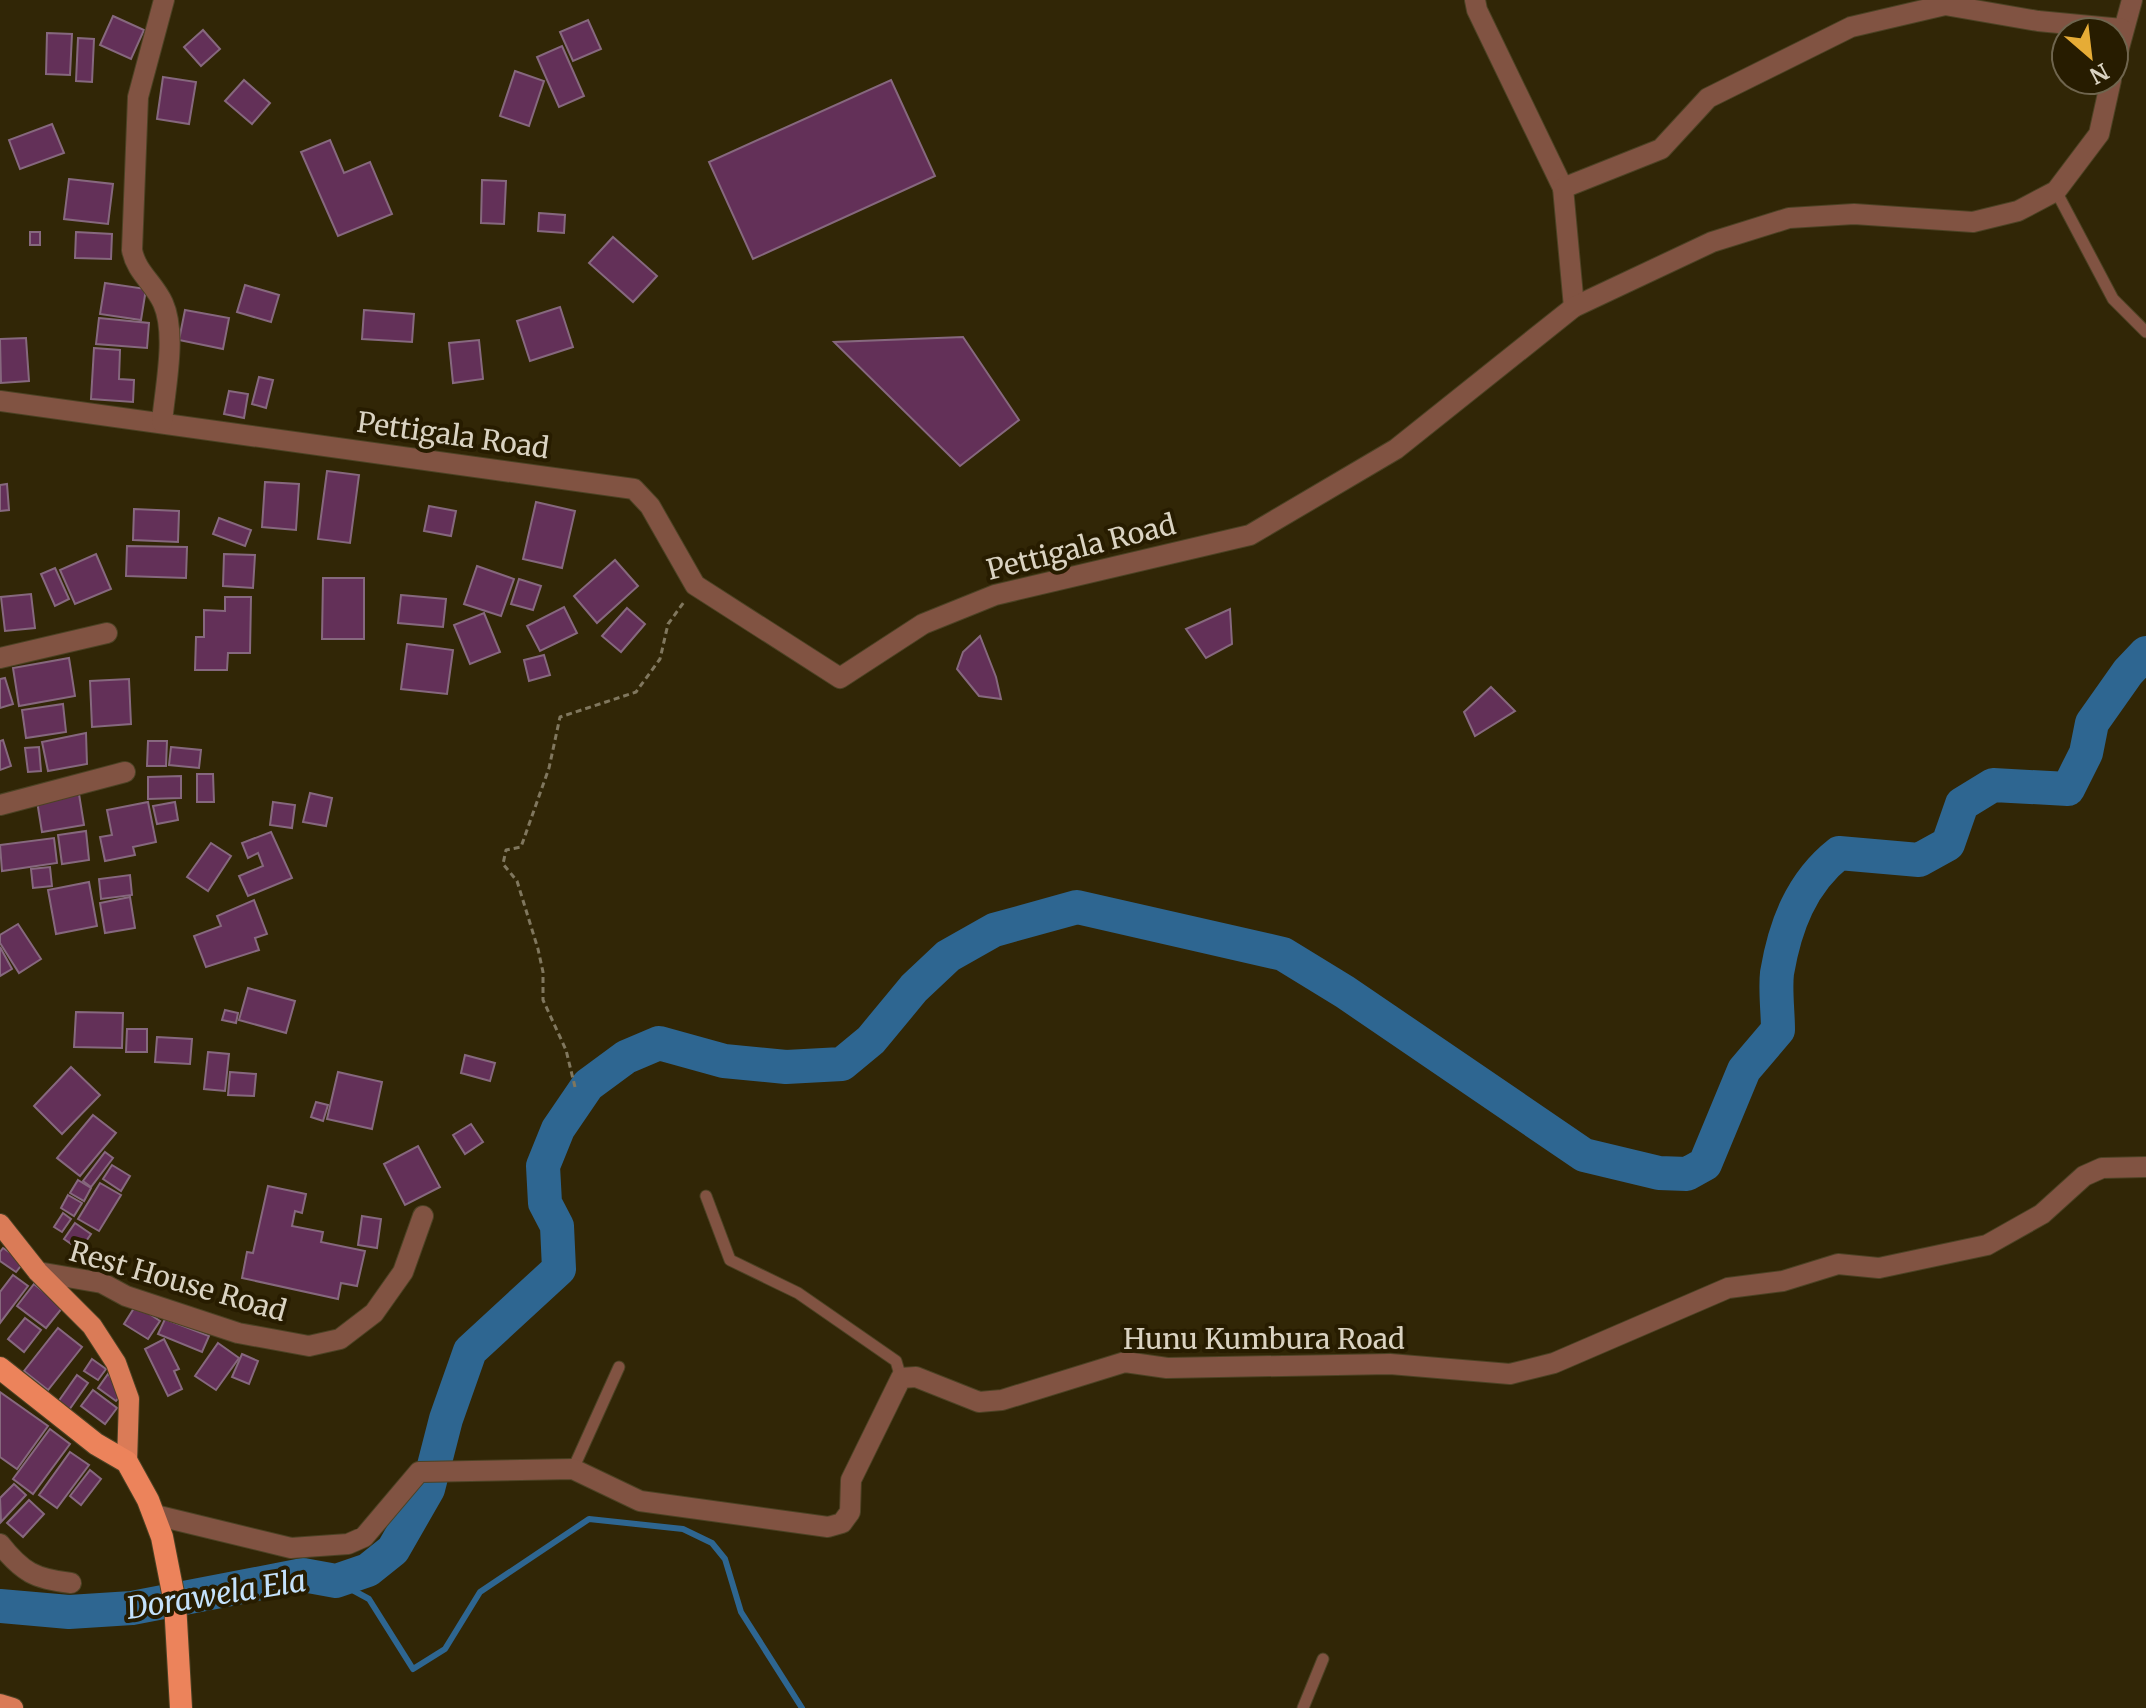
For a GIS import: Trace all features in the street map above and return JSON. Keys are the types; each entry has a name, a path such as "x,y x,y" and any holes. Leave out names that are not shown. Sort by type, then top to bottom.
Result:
{"highway":[{"path":"0,1368 96,1444 127,1462 155,1515 169,1564 178,1628 181,1708"}],"main road":[{"path":"0,1224 38,1272 100,1337 116,1363 129,1399 127,1462"},
{"path":"96,1444 114,1432 129,1399"},
{"path":"0,1704 13,1708"}],"street":[{"path":"162,422 170,322 162,300 135,264 132,250 138,97 164,0"},
{"path":"1475,0 1477,10 1563,188 1574,307"},
{"path":"1563,188 1661,149 1708,98 1851,27 1945,5 2050,22"},
{"name":"Pettigala Road","path":"0,401 634,489 650,506 695,585 840,678 923,624 995,595 1250,535 1396,449 1574,307 1712,242 1789,218 1854,214 1973,222 2018,211 2056,191 2099,134 2107,96"},
{"path":"0,658 107,633"},
{"path":"0,805 125,772"},
{"name":"Hunu Kumbura Road","path":"901,1378 916,1377 979,1402 1002,1400 1125,1362 1167,1368 1390,1364 1510,1374 1554,1363 1728,1288 1783,1281 1838,1264 1879,1268 1987,1245 2042,1214 2084,1176 2102,1168 2146,1167"},
{"name":"Rest House Road","path":"38,1272 102,1283 126,1296 238,1333 309,1346 340,1339 374,1313 403,1272 423,1216"},
{"path":"155,1515 291,1548 348,1544 364,1537 419,1472 573,1469 640,1501 828,1527 842,1523 850,1512 851,1480 901,1378"},
{"path":"0,1544 18,1566 44,1580 71,1583"}],"lane":[{"path":"2056,191 2113,299 2146,332"},
{"path":"706,1196 730,1260 798,1293 896,1361 901,1378"},
{"path":"573,1469 619,1367"},
{"path":"1303,1708 1323,1659"}],"path":[{"path":"575,1087 566,1050 543,1000 543,972 517,881 503,864 506,850 521,847 549,768 560,717 636,692 660,659 668,624 695,585"}],"building":[{"path":"113,16 144,30 131,59 100,45"},
{"path":"588,20 601,49 573,61 560,32"},
{"path":"203,30 220,49 201,66 184,47"},
{"path":"47,33 72,34 70,75 46,74"},
{"path":"78,38 94,39 92,82 76,81"},
{"path":"562,46 584,96 559,107 537,57"},
{"path":"515,71 544,81 529,126 500,116"},
{"path":"163,77 196,82 189,124 157,119"},
{"path":"244,80 270,103 252,124 225,101"},
{"path":"891,80 935,176 753,259 709,162"},
{"path":"52,124 64,153 20,169 9,140"},
{"path":"330,140 344,173 370,162 392,214 338,236 301,152"},
{"path":"69,179 113,184 108,224 64,219"},
{"path":"482,180 506,181 504,224 481,223"},
{"path":"539,213 565,215 564,233 538,231"},
{"path":"30,232 40,232 40,245 30,245"},
{"path":"76,232 112,234 111,259 75,258"},
{"path":"613,237 657,276 633,302 589,263"},
{"path":"105,283 146,289 141,320 100,314"},
{"path":"245,285 279,295 271,322 237,312"},
{"path":"560,307 573,347 530,361 517,321"},
{"path":"185,310 229,318 223,349 179,340"},
{"path":"364,310 414,314 412,342 362,339"},
{"path":"99,318 149,323 147,348 96,344"},
{"path":"963,337 1019,420 960,466 834,342"},
{"path":"26,338 29,381 1,383 0,339"},
{"path":"479,340 483,379 453,383 449,343"},
{"path":"94,348 120,350 119,379 134,380 133,402 91,399"},
{"path":"259,377 273,380 266,408 252,404"},
{"path":"229,391 248,394 244,418 224,414"},
{"path":"327,471 359,475 350,543 318,539"},
{"path":"265,482 299,484 296,530 262,527"},
{"path":"7,484 9,510 0,511 0,485"},
{"path":"536,502 575,511 562,568 523,559"},
{"path":"429,506 456,511 451,536 424,531"},
{"path":"134,509 179,511 178,542 133,540"},
{"path":"219,518 251,530 245,546 213,534"},
{"path":"127,546 187,547 186,578 126,576"},
{"path":"96,554 111,589 75,604 60,570"},
{"path":"224,554 255,555 253,588 223,586"},
{"path":"615,560 638,586 597,623 574,596"},
{"path":"477,566 514,579 501,616 464,604"},
{"path":"55,568 69,599 55,606 41,574"},
{"path":"323,578 364,578 364,639 322,639"},
{"path":"519,579 541,586 533,610 511,604"},
{"path":"31,594 35,628 5,631 1,597"},
{"path":"401,595 446,599 443,627 398,623"},
{"path":"225,597 251,597 250,653 228,653 227,670 195,670 196,637 204,637 204,610 225,611"},
{"path":"564,607 577,633 540,651 527,626"},
{"path":"627,608 645,624 621,652 602,636"},
{"path":"1230,609 1232,644 1206,658 1186,629"},
{"path":"484,613 500,652 470,664 454,625"},
{"path":"980,636 1001,699 979,696 957,669 963,652"},
{"path":"407,644 453,650 447,694 401,689"},
{"path":"544,655 550,675 529,681 524,660"},
{"path":"69,658 75,696 19,706 13,668"},
{"path":"5,678 13,704 0,708 0,679"},
{"path":"129,679 131,724 92,727 90,681"},
{"path":"1491,687 1515,711 1475,736 1464,712"},
{"path":"63,704 66,732 26,738 22,710"},
{"path":"86,733 87,764 48,771 42,742"},
{"path":"3,740 11,766 0,770 0,741"},
{"path":"148,741 167,741 166,766 147,766"},
{"path":"39,747 41,771 28,772 25,748"},
{"path":"171,747 201,750 199,768 169,765"},
{"path":"197,774 213,774 214,802 197,802"},
{"path":"181,776 181,798 148,799 148,777"},
{"path":"310,793 332,798 326,826 303,822"},
{"path":"79,794 84,825 42,832 37,801"},
{"path":"148,802 156,842 133,847 135,855 105,861 100,837 112,835 107,810"},
{"path":"175,802 178,820 157,824 153,806"},
{"path":"273,802 295,805 292,828 270,825"},
{"path":"86,831 89,860 62,864 58,835"},
{"path":"271,832 292,878 248,896 239,876 263,866 258,853 248,858 242,843"},
{"path":"54,838 57,863 2,871 0,845"},
{"path":"211,843 231,856 208,891 187,877"},
{"path":"50,867 52,886 33,888 31,869"},
{"path":"130,875 132,895 101,899 99,879"},
{"path":"89,882 97,926 56,934 48,890"},
{"path":"130,897 135,928 105,933 100,903"},
{"path":"254,900 267,934 255,938 259,950 206,967 194,936 221,926 217,916"},
{"path":"18,924 41,959 19,973 0,943 0,935"},
{"path":"0,947 12,969 0,976"},
{"path":"248,988 295,1001 286,1033 239,1020"},
{"path":"225,1010 238,1013 236,1023 222,1020"},
{"path":"76,1012 123,1013 122,1048 74,1047"},
{"path":"127,1029 147,1029 147,1052 126,1052"},
{"path":"157,1037 192,1039 190,1064 155,1062"},
{"path":"208,1052 229,1054 225,1091 204,1089"},
{"path":"465,1055 495,1063 490,1081 461,1073"},
{"path":"71,1067 100,1095 62,1134 34,1106"},
{"path":"230,1072 256,1074 254,1096 228,1095"},
{"path":"338,1072 382,1082 372,1129 327,1119"},
{"path":"316,1102 328,1105 323,1121 311,1117"},
{"path":"93,1115 116,1133 80,1176 57,1158"},
{"path":"471,1124 483,1142 465,1154 453,1135"},
{"path":"418,1146 440,1187 405,1205 384,1164"},
{"path":"105,1152 113,1158 91,1187 83,1181"},
{"path":"112,1165 130,1176 121,1191 103,1179"},
{"path":"78,1180 91,1188 84,1201 70,1193"},
{"path":"100,1183 121,1195 99,1231 78,1219"},
{"path":"268,1186 306,1194 302,1213 295,1211 292,1226 323,1232 321,1242 365,1251 357,1286 341,1283 338,1299 242,1278 247,1252 253,1253"},
{"path":"68,1195 82,1203 74,1216 61,1208"},
{"path":"63,1213 71,1219 62,1232 54,1227"},
{"path":"362,1216 381,1219 377,1248 358,1245"},
{"path":"75,1223 91,1234 80,1250 64,1239"},
{"path":"3,1248 24,1262 16,1272 0,1261"},
{"path":"13,1275 28,1286 0,1323 0,1292"},
{"path":"34,1284 63,1307 46,1328 17,1306"},
{"path":"136,1305 160,1321 148,1339 124,1324"},
{"path":"25,1318 41,1330 24,1352 8,1339"},
{"path":"165,1319 209,1336 202,1352 158,1334"},
{"path":"58,1328 82,1347 48,1390 24,1371"},
{"path":"164,1339 179,1369 174,1371 182,1389 168,1396 145,1349"},
{"path":"218,1343 239,1358 216,1390 195,1376"},
{"path":"242,1354 258,1361 249,1384 232,1377"},
{"path":"92,1359 106,1369 98,1380 84,1371"},
{"path":"108,1374 123,1393 116,1401 98,1388"},
{"path":"77,1375 88,1383 69,1410 58,1402"},
{"path":"93,1390 117,1408 105,1424 81,1406"},
{"path":"0,1392 48,1426 17,1469 0,1457"},
{"path":"50,1429 70,1444 33,1494 13,1479"},
{"path":"70,1452 89,1465 57,1508 39,1495"},
{"path":"90,1470 101,1479 81,1505 70,1496"},
{"path":"14,1484 26,1495 1,1522 0,1498"},
{"path":"29,1500 44,1514 23,1537 7,1523"}],"waterway":[{"path":"0,1606 69,1612 132,1608 303,1575 336,1581 368,1570 393,1550 428,1489 446,1419 470,1351 559,1269 557,1226 545,1203 543,1166 558,1129 588,1085 626,1057 659,1043 724,1061 786,1067 842,1064 871,1040 914,988 948,956 994,930 1077,907 1283,954 1345,992 1584,1155 1659,1173 1687,1174 1705,1164 1744,1070 1778,1030 1776,980 1780,956 1790,922 1814,878 1839,853 1919,860 1948,844 1962,804 1993,785 2068,789 2086,753 2092,723 2128,672 2146,653"},
{"name":"Dorawela Ela","path":"336,1581 369,1599 413,1669 445,1649 480,1592 589,1519 683,1529 712,1543 725,1559 741,1612 802,1708"}]}
